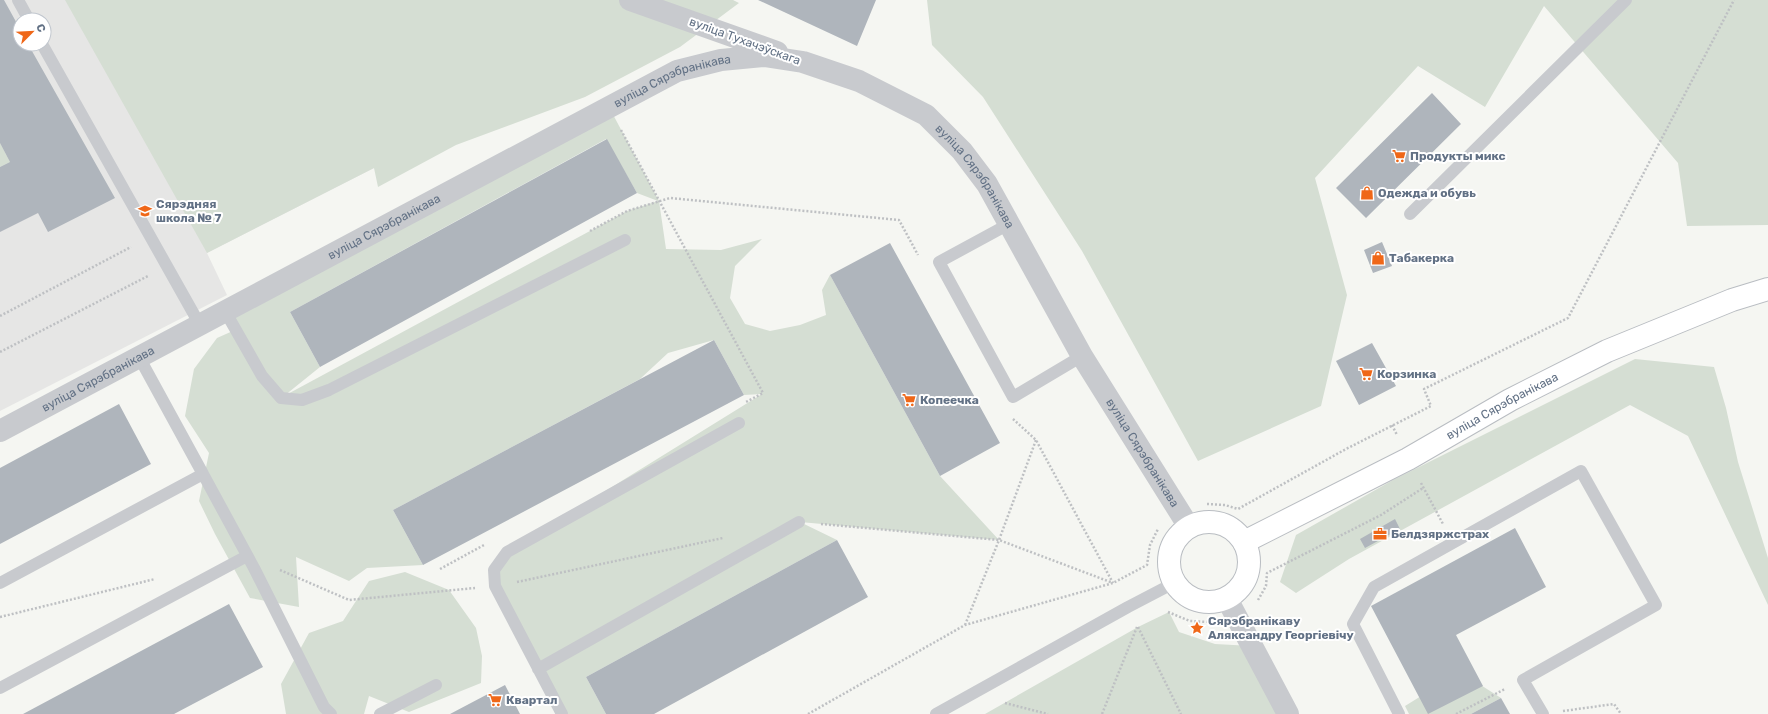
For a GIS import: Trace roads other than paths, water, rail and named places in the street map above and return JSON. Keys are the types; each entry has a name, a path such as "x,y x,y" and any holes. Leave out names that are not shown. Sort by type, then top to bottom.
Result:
{"street":[{"name":"вуліца Тухачэўскага","path":"630,0 859,81"},
{"name":"вуліца Сярэбранікава","path":"0,431 676,71 722,60 764,56 803,62 859,81 926,116 962,151 987,184 1082,356 1184,519"},
{"name":"вуліца Сярэбранікава","path":"1244,542 1408,459 1510,400 1607,351 1732,300 1768,289"},
{"path":"1231,608 1238,591 1245,580 1249,568 1249,555 1244,542 1236,532 1226,525 1213,521 1200,522 1184,519 1179,535 1171,546 1168,558 1169,571 1174,583 1181,592 1191,599 1203,602 1215,602 1231,608 1288,714"}],"lane":[{"path":"18,0 25,12"},
{"path":"1410,214 1626,0"},
{"path":"47,52 200,325"},
{"path":"1009,224 939,262 1013,397 1082,356"},
{"path":"225,311 262,376 281,398 302,400 328,390 625,240"},
{"path":"139,357 247,556 324,707 331,714"},
{"path":"562,714 495,586 494,570 507,552 739,423"},
{"path":"1399,714 1353,624 1374,587 1581,471 1656,605 1523,680 1543,714"},
{"path":"0,583 203,474"},
{"path":"538,669 799,522"},
{"path":"0,688 247,556"},
{"path":"936,714 953,710 1128,607 1174,583"},
{"path":"380,714 436,685"}],"place":[{"name":"Продукты микс","path":"1399,156"},
{"name":"Одежда и обувь","path":"1367,193"},
{"name":"Сярэдняя школа № 7","path":"145,211"},
{"name":"Табакерка","path":"1378,258"},
{"name":"Корзинка","path":"1366,374"},
{"name":"Копеечка","path":"909,400"},
{"name":"Белдзяржстрах","path":"1380,534"},
{"name":"Сярэбранікаву Аляксандру Георгіевічу","path":"1197,628"},
{"name":"Квартал","path":"495,700"}]}
